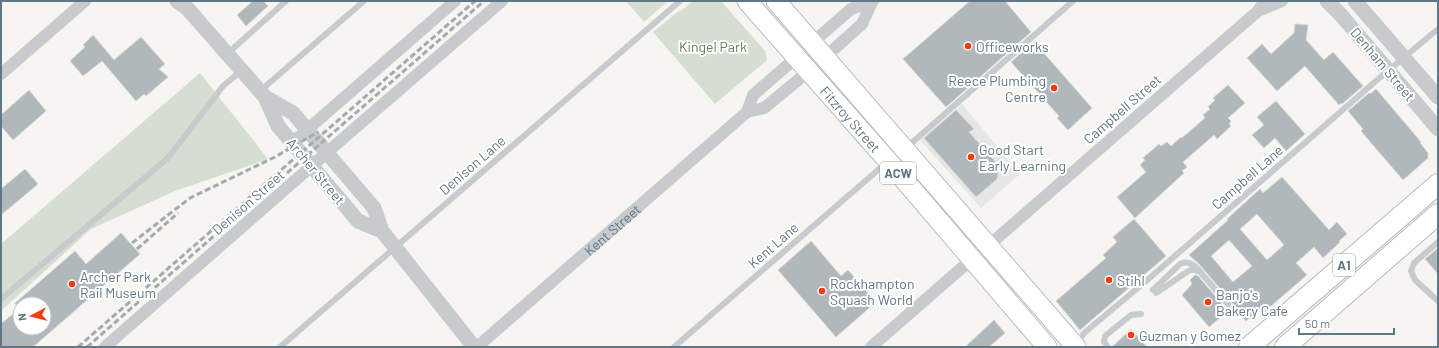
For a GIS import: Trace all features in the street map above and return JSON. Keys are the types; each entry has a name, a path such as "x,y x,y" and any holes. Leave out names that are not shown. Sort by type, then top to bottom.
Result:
{"highway":[{"name":"A1","path":"1249,347 1438,184"},
{"name":"A1","path":"1285,347 1438,214"}],"main road":[{"name":"Fitzroy Street","path":"747,1 888,161 1047,347"},
{"name":"Fitzroy Street","path":"776,1 1076,347"},
{"name":"Kent Street","path":"803,64 812,43"},
{"name":"Kent Street","path":"803,64 825,57"},
{"path":"972,259 988,246"}],"street":[{"path":"1,74 85,1"},
{"path":"292,142 455,1"},
{"name":"Denison Street","path":"106,347 326,153 502,1"},
{"name":"Kent Street","path":"812,43 851,9 873,1"},
{"name":"Kent Street","path":"825,57 862,24 873,1"},
{"name":"Campbell Street","path":"988,246 1262,6 1282,1"},
{"name":"Denham Street","path":"1327,1 1389,70 1438,129"},
{"name":"Denham Street","path":"1355,1 1438,98"},
{"name":"Archer Street","path":"183,3 262,94 278,126 358,221 382,231"},
{"name":"Kent Street","path":"746,112 764,108 803,64"},
{"name":"Kent Street","path":"475,347 746,112 753,94 803,64"},
{"name":"Archer Street","path":"262,94 292,113 374,208 382,231 475,347"},
{"path":"871,347 972,259"}],"lane":[{"path":"227,54 286,1"},
{"path":"262,94 364,1"},
{"name":"Denison Lane","path":"280,347 680,1"},
{"path":"904,149 1073,1"},
{"name":"Campbell Lane","path":"1080,347 1080,339 1084,333 1438,29"},
{"path":"1,299 168,158 223,86 241,70"},
{"name":"Kent Lane","path":"674,347 888,161"},
{"path":"1438,242 1414,263 1411,271 1415,280 1438,301"},
{"path":"1064,333 1076,335 1084,331 1163,263 1183,249"},
{"path":"1155,291 1180,264 1184,262 1191,263 1233,310"},
{"path":"1108,347 1104,342 1106,336 1131,315 1141,314"}],"shaded area":[{"name":"Good Start Early Learning","path":"962,104 1020,174 981,208 920,140"}],"green space":[{"name":"Kingel Park","path":"626,1 668,1 644,22"},
{"name":"Kingel Park","path":"693,1 721,1 765,51 767,60 715,104 653,32"},
{"path":"200,73 268,159 175,191 91,229 17,296 12,296 12,301 1,311 1,244"}],"building":[{"path":"253,1 263,1 268,6 246,26 237,15"},
{"name":"Officeworks","path":"970,1 1005,1 1031,32 946,107 903,59"},
{"path":"1295,24 1308,25 1306,40 1324,60 1333,52 1363,86 1342,104 1341,103 1339,105 1305,66 1277,91 1247,58 1262,44 1271,54 1294,33"},
{"path":"93,35 114,60 141,37 165,64 159,69 168,77 146,96 144,94 136,101 102,61 83,76 70,61 85,47 83,45"},
{"name":"Reece Plumbing Centre","path":"1034,42 1092,108 1068,130 1057,118 1059,116 1011,62"},
{"path":"1228,85 1245,103 1228,118 1231,121 1229,124 1231,126 1217,139 1214,135 1183,162 1187,167 1182,171 1184,173 1135,218 1117,197 1146,172 1140,165 1145,160 1143,158 1159,144 1161,146 1167,142 1171,146 1181,137 1182,138 1205,118 1203,115 1210,109 1208,107 1215,100 1213,98"},
{"path":"1376,89 1421,142 1420,143 1428,153 1428,158 1403,180 1361,131 1363,129 1348,111"},
{"path":"29,90 46,111 13,140 1,126 1,115"},
{"path":"1276,101 1305,134 1286,151 1275,138 1264,148 1252,135 1264,125 1257,117"},
{"name":"Good Start Early Learning","path":"956,110 974,129 969,132 999,166 997,179 976,197 924,138"},
{"path":"25,169 38,184 1,215 1,189"},
{"path":"1282,177 1329,230 1337,222 1347,234 1323,258 1314,247 1296,263 1307,275 1264,312 1260,309 1246,321 1199,264 1189,255 1260,189 1263,193","holes":["1257,214 1284,245 1267,260 1240,229","1229,240 1252,266 1233,282 1211,256"]},
{"name":"Stihl","path":"1134,219 1166,256 1080,330 1056,301 1106,258 1103,255 1117,242 1113,237"},
{"path":"121,233 140,254 52,330 52,296 23,296 75,251 86,264"},
{"path":"811,241 841,276 848,270 876,302 836,337 778,270"},
{"path":"1438,248 1438,274 1425,259"},
{"name":"Banjo's Bakery Cafe","path":"1195,275 1198,276 1228,311 1209,327 1182,295 1192,284 1190,280"},
{"path":"12,315 12,336 46,336 33,347 1,347 1,324"},
{"path":"994,320 1005,333 989,347 965,347"},
{"name":"Guzman y Gomez","path":"1131,329 1147,347 1112,347"}],"railway":[{"path":"78,347 475,1"},
{"path":"287,173 484,1"},
{"path":"132,243 190,198 275,157 318,132"},
{"path":"137,249 178,213"},
{"path":"87,347 223,228"}],"place":[{"name":"Officeworks","path":"968,46"},
{"name":"Reece Plumbing Centre","path":"1054,88"},
{"name":"Good Start Early Learning","path":"971,157"},
{"name":"Stihl","path":"1109,280"},
{"name":"Archer Park Rail Museum","path":"72,284"},
{"name":"Rockhampton Squash World","path":"822,291"},
{"name":"Banjo's Bakery Cafe","path":"1208,302"},
{"name":"Guzman y Gomez","path":"1131,335"}]}
